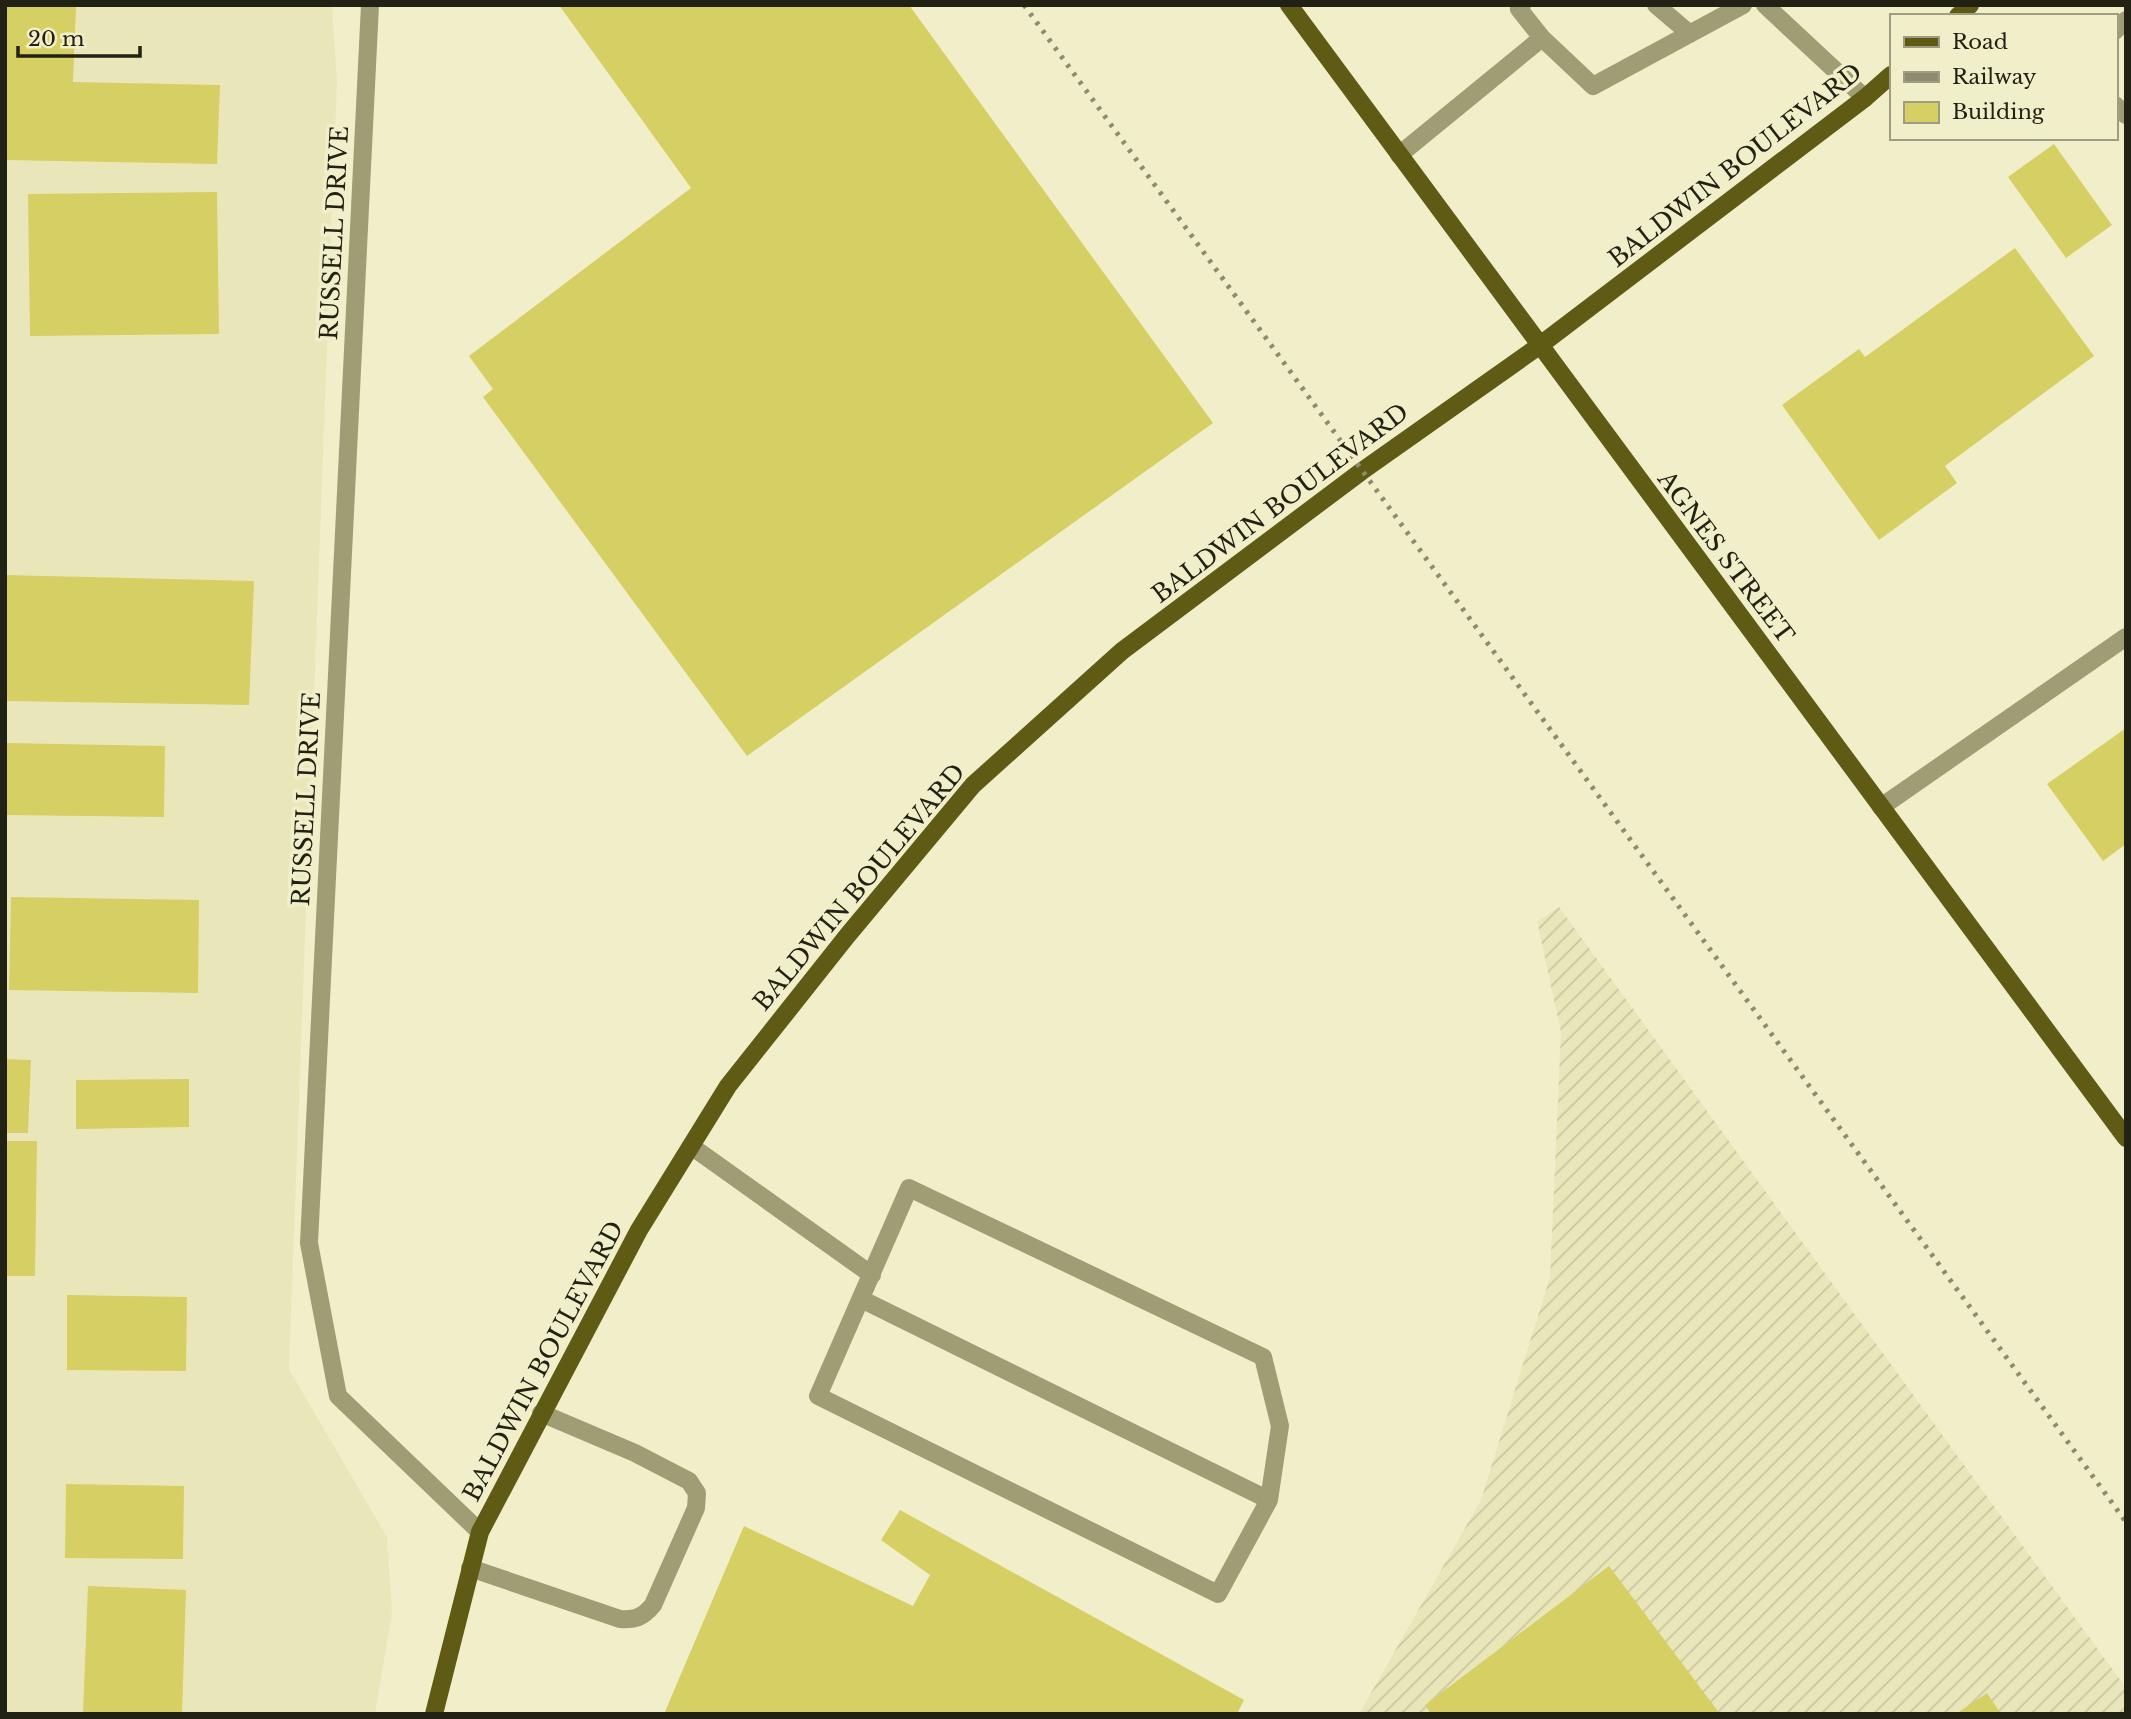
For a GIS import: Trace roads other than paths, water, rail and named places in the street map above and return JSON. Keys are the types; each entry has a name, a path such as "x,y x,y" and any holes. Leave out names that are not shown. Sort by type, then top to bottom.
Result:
{"main road":[{"name":"AGNES STREET","path":"1289,5 2126,1138"},
{"name":"BALDWIN BOULEVARD","path":"434,1714 480,1532 639,1230 728,1086 972,785 1122,651 1362,471 1539,346 1866,98 1890,76"}],"street":[{"name":"RUSSELL DRIVE","path":"370,5 309,1243 338,1396 480,1532"},
{"path":"1522,5 1519,9 1542,38 1592,86 1744,5"},
{"path":"1656,5 1690,34"},
{"path":"1765,5 1866,98"},
{"path":"1399,155 1542,38"},
{"path":"1881,807 2126,637"},
{"path":"691,1146 872,1275"},
{"path":"909,1188 1263,1357 1280,1426 1269,1500 1218,1594 818,1396 861,1299 909,1188"},
{"path":"861,1299 1269,1500"},
{"path":"470,1568 620,1619 633,1619 644,1615 653,1605 696,1508 697,1493 689,1481 663,1467 541,1413"}],"railway":[{"path":"1024,5 2126,1522"}]}
